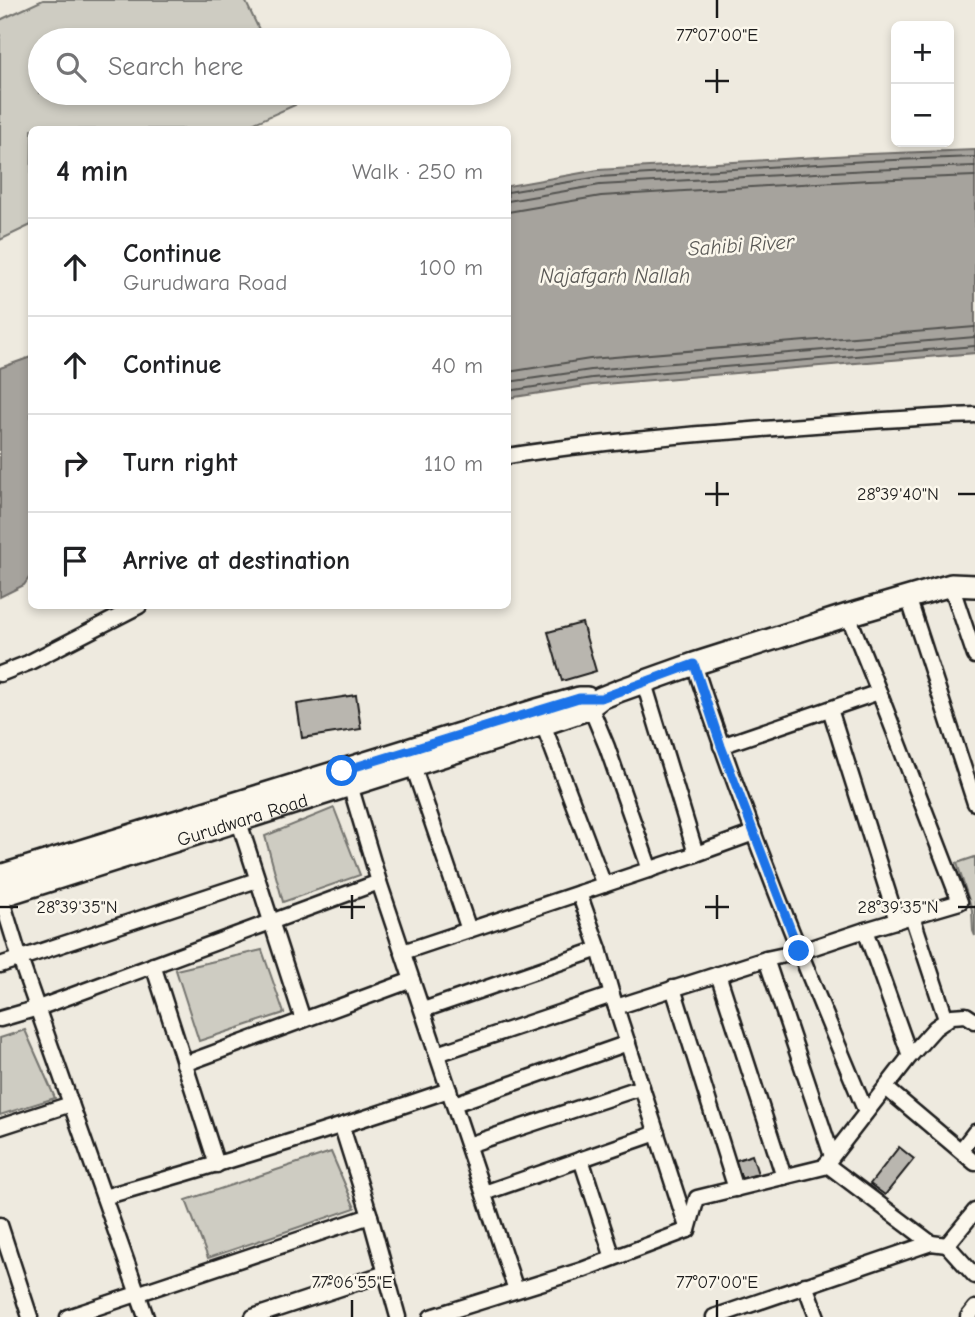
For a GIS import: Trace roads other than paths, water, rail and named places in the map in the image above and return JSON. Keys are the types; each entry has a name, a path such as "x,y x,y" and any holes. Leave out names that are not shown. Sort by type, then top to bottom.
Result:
{"street":[{"path":"511,456 707,433 898,418 975,415"},
{"path":"650,870 603,736 596,702 694,664 848,615 951,585 975,586"},
{"path":"951,585 975,656"},
{"path":"908,597 975,803"},
{"path":"0,674 28,663 133,609"},
{"path":"437,1054 614,1001 673,988 960,902 848,615"},
{"path":"694,664 754,834 866,1112"},
{"path":"645,683 696,854"},
{"path":"721,746 879,692"},
{"name":"Gurudwara Road","path":"0,876 548,707 579,698 596,702"},
{"name":"Gurudwara Road","path":"0,895 239,822 543,724 585,710 596,702"},
{"path":"830,709 897,921"},
{"path":"543,724 604,885"},
{"path":"413,766 469,930"},
{"path":"350,785 379,882 516,1290"},
{"path":"239,822 303,1020"},
{"path":"403,952 754,834"},
{"path":"0,965 257,880"},
{"path":"0,1019 37,1008 379,882"},
{"path":"579,893 688,1230"},
{"path":"0,895 146,1317"},
{"path":"912,916 946,1019"},
{"path":"865,930 910,1056"},
{"path":"423,1010 599,949"},
{"path":"766,959 829,1160 931,1243"},
{"path":"153,965 217,1165"},
{"path":"718,974 784,1177"},
{"path":"184,1064 412,980"},
{"path":"673,988 736,1189"},
{"path":"688,1230 697,1198 824,1167 935,1028 952,1016 966,1015 975,1021"},
{"path":"104,1197 628,1043"},
{"path":"468,1145 642,1087"},
{"path":"886,1088 975,1163"},
{"path":"0,1127 71,1104"},
{"path":"341,1127 370,1216 398,1317"},
{"path":"961,1150 975,1132"},
{"path":"484,1193 657,1133"},
{"path":"581,1159 613,1258"},
{"path":"947,1245 975,1210"},
{"path":"68,1317 370,1216"},
{"path":"1,1230 30,1317"},
{"path":"430,1317 582,1270 688,1230"},
{"path":"714,1317 931,1243 947,1245 975,1276"},
{"path":"253,1317 386,1273"},
{"path":"805,1285 817,1317"},
{"path":"968,1317 975,1308"}],"water":[{"name":"Najafgarh Nallah","path":"975,150 975,353 592,385 511,398 511,185 598,170"},
{"path":"28,358 28,579 24,585 0,597 0,368"}],"water label":[{"name":"Sahibi River","path":"741,245"}]}
